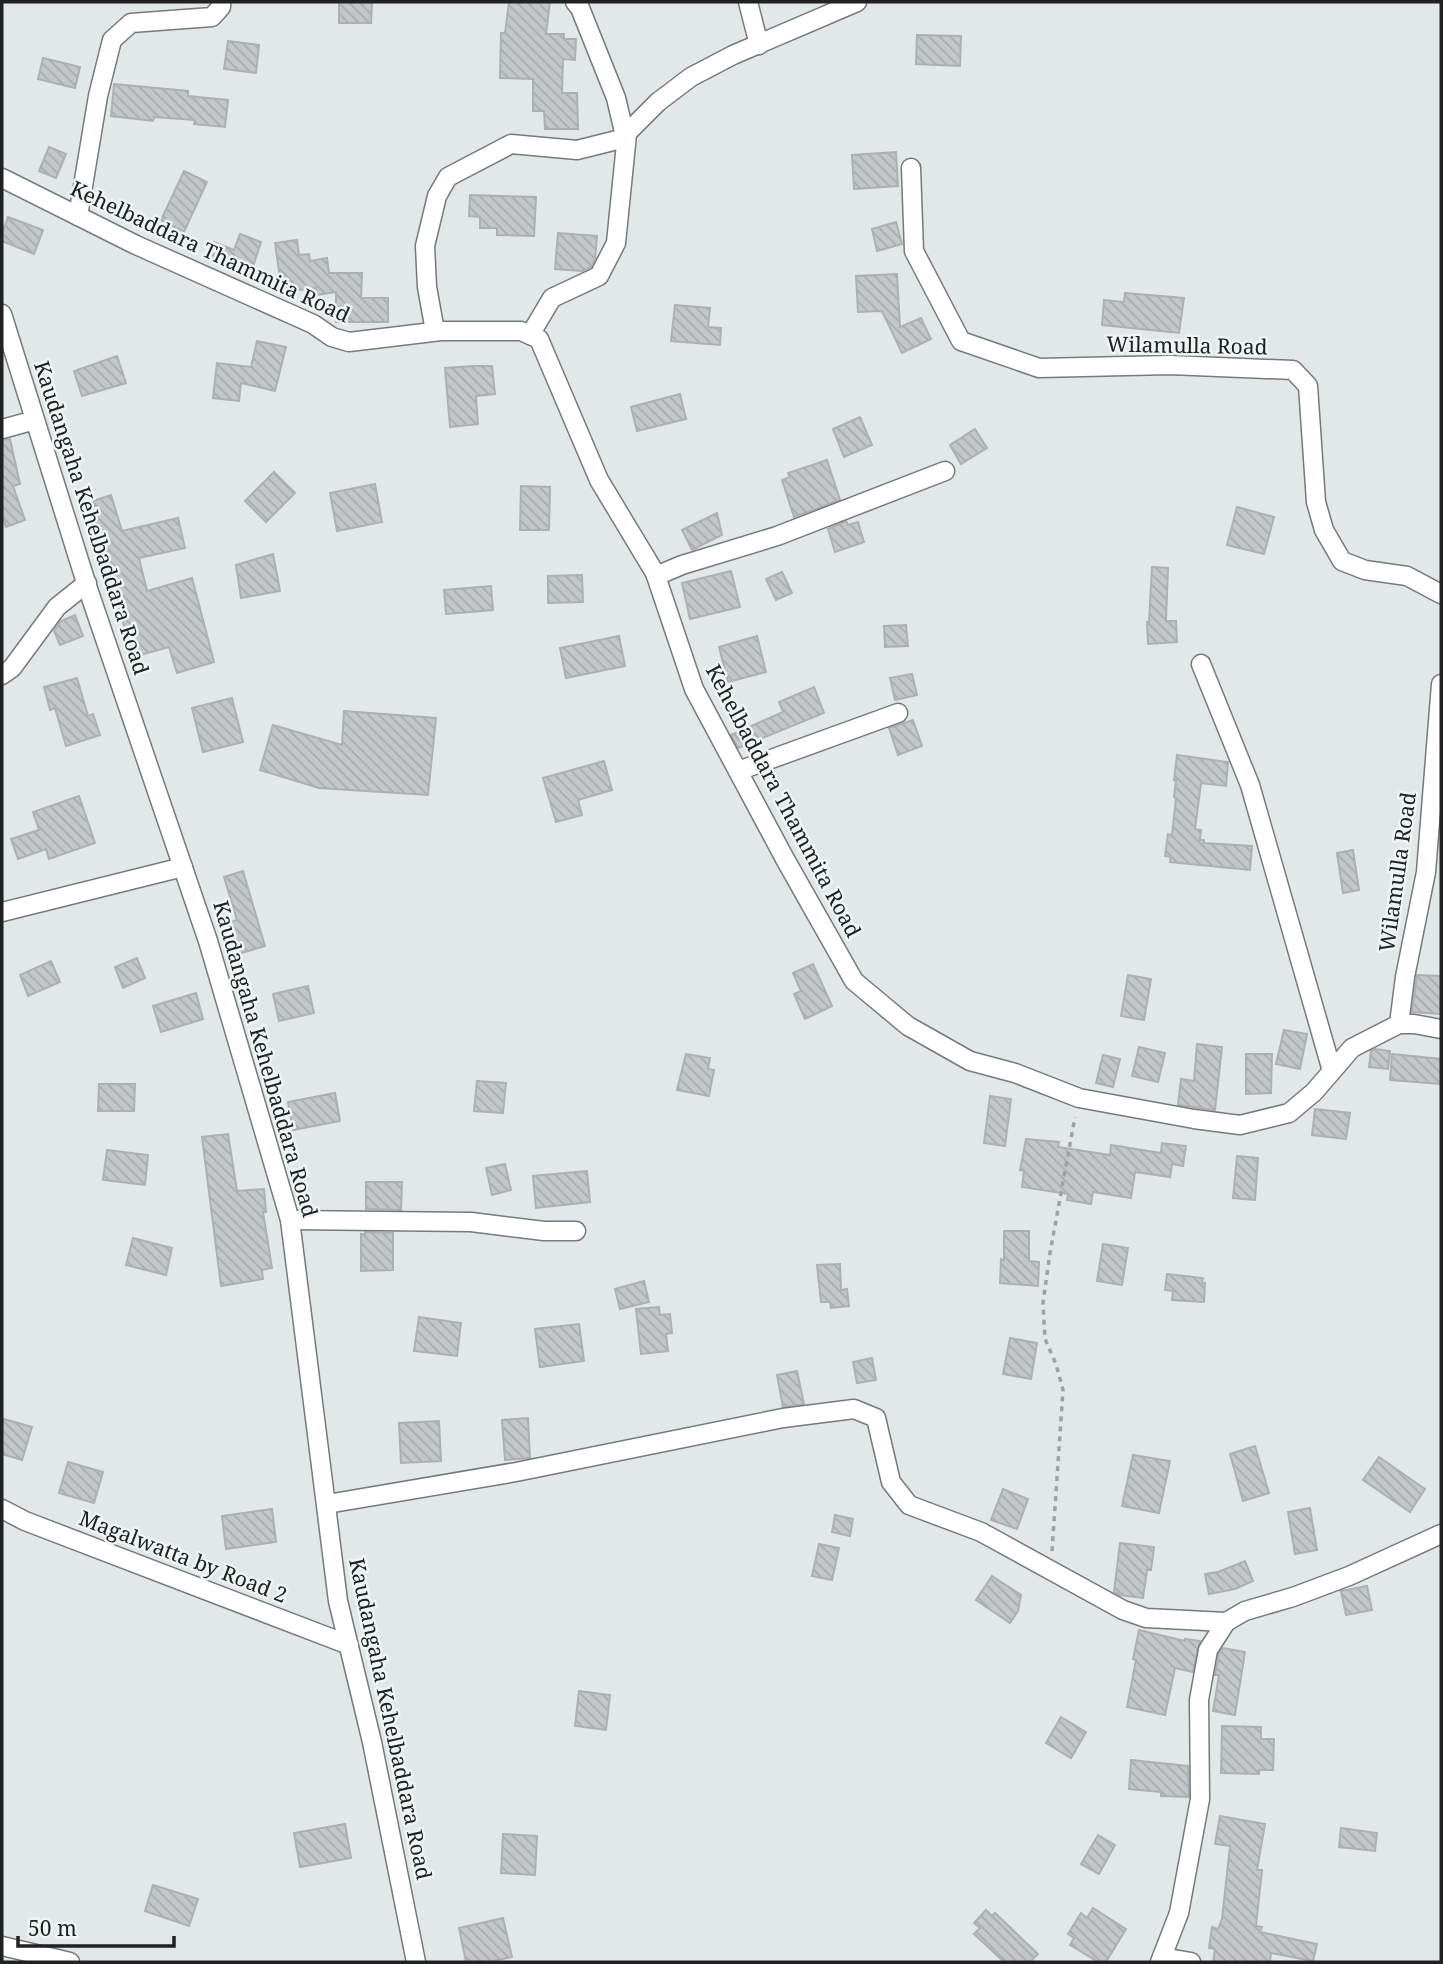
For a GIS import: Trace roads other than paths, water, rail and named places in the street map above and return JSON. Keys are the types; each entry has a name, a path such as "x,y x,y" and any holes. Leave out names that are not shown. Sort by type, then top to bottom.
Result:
{"street":[{"path":"78,216 98,96 112,40 131,23 212,17 221,7 221,2"},
{"path":"530,335 552,298 599,276 616,243 626,135 616,99 580,8 575,2"},
{"path":"748,2 759,45"},
{"path":"435,331 427,287 425,246 437,196 448,177 511,144 577,150 621,139 659,102 691,77 857,2"},
{"name":"Wilamulla Road","path":"911,168 914,251 961,341 1039,368 1170,365 1293,370 1308,386 1316,502 1324,530 1342,561 1365,570 1407,576 1441,594"},
{"name":"Kehelbaddara Thammita Road","path":"2,178 136,246 313,324 332,337 349,342 435,331 521,331 539,339 599,480 656,576 694,689 738,771 854,981 908,1026 970,1061 1016,1073 1079,1098 1240,1125 1289,1113 1314,1092 1352,1048 1399,1024"},
{"name":"Kaudangaha Kehelbaddara Road","path":"2,314 87,583 208,941 290,1220 338,1601 373,1742 416,1962"},
{"path":"2,429 35,419"},
{"path":"656,576 682,565 777,536 945,471"},
{"path":"2,675 12,668 57,607 87,583"},
{"path":"1201,664 1250,785 1332,1071"},
{"name":"Wilamulla Road","path":"1399,1024 1405,977 1426,872 1441,684"},
{"path":"738,771 898,713"},
{"path":"2,912 183,867"},
{"path":"1399,1024 1441,1029"},
{"path":"290,1220 471,1222 544,1231 576,1231"},
{"path":"327,1504 516,1472 783,1418 854,1409 876,1418 891,1482 909,1505 981,1532 1123,1609 1146,1618 1226,1622"},
{"name":"Magalwatta by Road 2","path":"2,1509 24,1521 349,1645"},
{"path":"1191,1962 1161,1959 1179,1913 1200,1799 1199,1700 1208,1650 1226,1622 1245,1611 1349,1576 1441,1534"},
{"path":"2,1946 70,1962"}]}
